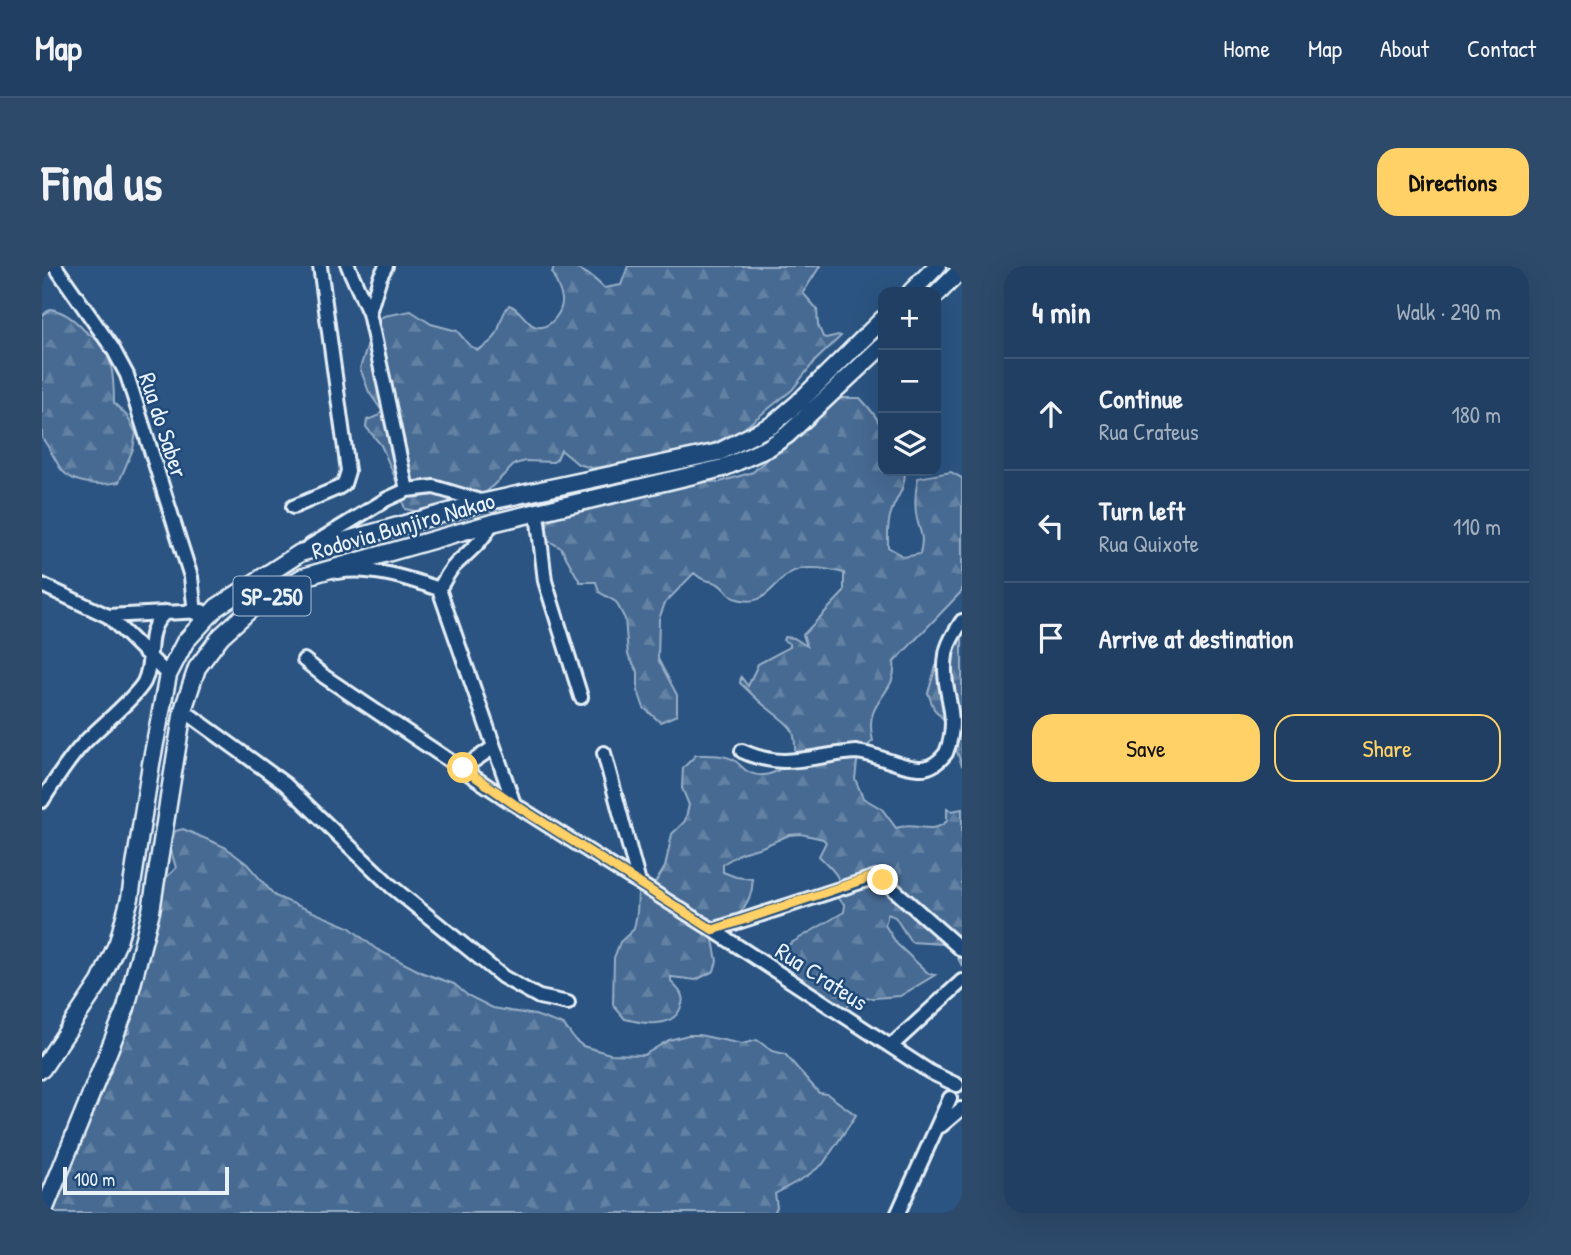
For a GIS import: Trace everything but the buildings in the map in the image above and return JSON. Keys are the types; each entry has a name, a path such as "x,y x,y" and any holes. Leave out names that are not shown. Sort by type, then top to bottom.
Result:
{"main road":[{"path":"916,287 937,266"},
{"path":"941,290 962,269"},
{"name":"Rodovia Bunjiro Nakao","path":"42,1069 100,982 118,942 130,898 168,675 185,642 217,607 300,552 485,502 719,452 772,425 878,324"},
{"name":"Rodovia Bunjiro Nakao","path":"43,1213 126,1008 151,911 183,710 197,668 221,636 254,606 303,578 492,523 723,468 768,447 806,419 878,350"},
{"path":"42,1193 58,1176"}],"street":[{"name":"Rua do Saber","path":"55,266 113,349 127,375 191,577 195,613"},
{"path":"293,507 338,488 344,484 348,471 320,266"},
{"path":"348,266 369,313 407,490"},
{"path":"369,313 386,266"},
{"path":"300,552 387,499 407,490 434,488 485,502"},
{"path":"537,513 545,582 581,697"},
{"path":"439,589 452,568 477,546 492,523"},
{"path":"303,578 345,570 370,572 408,578 439,589"},
{"path":"42,585 108,616 168,675"},
{"path":"439,589 514,804"},
{"path":"108,616 183,611 195,613 217,607"},
{"path":"42,801 82,745 144,683 151,658 149,642 153,626 166,612"},
{"path":"742,751 770,761 788,762 866,752 912,767 933,766 942,758 958,732 945,656 962,621"},
{"name":"Rua Crateus","path":"304,660 325,677 514,804 930,1072 955,1091 954,1105 962,1109"},
{"path":"183,710 285,784 391,886 503,977 539,997 568,1003"},
{"path":"463,768 494,747"},
{"path":"604,753 639,883"},
{"path":"713,930 876,877 883,880 962,950"},
{"path":"891,1046 962,981"},
{"path":"898,1213 955,1091"},
{"path":"938,1128 962,1109"}],"green space":[{"path":"554,266 582,271 604,288 621,285 628,266 820,266 803,293 817,309 818,325 823,337 841,336 815,361 792,390 743,429 691,454 592,468 578,464 561,450 553,462 526,461 515,464 469,509 443,516 405,509 381,445 366,427 367,420 378,416 382,411 369,392 360,368 376,321 384,316 411,311 431,324 457,331 469,345 478,350 496,335 509,305 534,326 545,326 554,320 562,299 552,273"},
{"path":"50,309 72,319 101,343 108,355 114,403 127,416 136,433 133,449 119,482 95,484 70,477 59,466 42,438 42,316"},
{"path":"840,398 860,398 878,421 878,476 905,476 893,507 888,530 888,547 904,557 920,554 922,539 915,504 918,478 941,476 951,472 962,478 962,591 894,662 891,684 872,716 873,741 858,754 855,779 863,798 882,809 896,828 935,827 947,821 947,808 952,811 962,809 962,966 953,948 944,944 911,942 895,917 888,914 885,925 897,944 929,974 935,975 900,996 861,999 844,1008 832,1008 764,959 844,912 845,905 837,897 838,879 819,856 826,842 801,834 789,835 741,853 723,864 723,872 752,879 750,896 740,913 713,940 717,961 714,971 696,980 671,977 671,982 683,1000 677,1014 672,1019 657,1023 625,1019 613,1005 614,958 620,942 634,929 638,893 655,883 665,867 672,834 685,821 689,805 682,788 683,768 696,755 715,755 734,760 754,774 767,775 779,770 795,757 795,739 791,729 740,683 741,677 748,686 758,664 790,647 790,644 783,640 785,637 794,638 807,646 803,635 844,592 844,573 817,568 796,570 760,598 744,601 732,597 718,584 704,580 694,573 665,603 659,619 658,659 677,695 677,715 660,722 644,708 638,691 638,672 628,655 625,619 616,602 599,592 596,582 580,582 561,548 544,538 548,522 561,509 594,503 614,503 661,481 720,482 753,472 767,459 777,443 823,404"},
{"path":"962,622 962,766 947,723 934,709 928,693 936,666 950,647"},
{"path":"183,829 225,847 247,864 275,896 349,927 376,949 423,973 454,984 467,995 493,1008 535,1015 564,1025 583,1046 610,1054 644,1055 669,1040 688,1035 742,1044 757,1040 772,1051 785,1054 819,1093 827,1094 856,1115 823,1164 775,1194 777,1207 774,1213 53,1213 121,1038 130,1032 128,1016 161,883 176,868 170,847 175,831"}],"route":[{"path":"463,768 514,804 713,930 868,878 883,880"}]}
